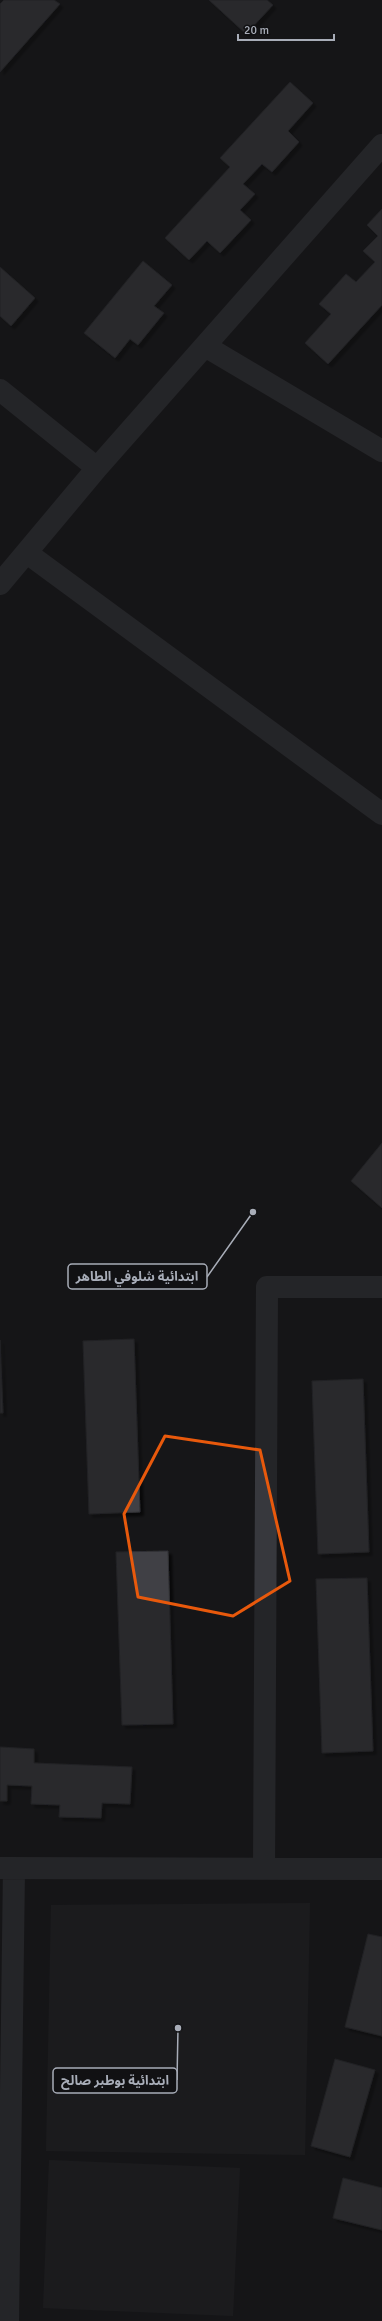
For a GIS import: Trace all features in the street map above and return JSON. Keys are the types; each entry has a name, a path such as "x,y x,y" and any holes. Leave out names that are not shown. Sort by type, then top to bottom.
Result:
{"street":[{"path":"0,584 97,468 382,145"},
{"path":"205,346 382,451"},
{"path":"0,390 97,468"},
{"path":"27,553 382,814"},
{"path":"264,1869 267,1287 382,1287"},
{"path":"8,2321 7,1868 382,1869"}],"highlighted area":[{"path":"165,1436 260,1450 290,1581 233,1616 138,1597 124,1514"}],"shaded area":[{"path":"310,1903 305,2155 46,2151 51,1905"},
{"path":"49,2160 240,2168 233,2316 43,2308"}],"building":[{"path":"4,0 54,0 60,4 0,72 0,4"},
{"path":"209,0 267,0 273,5 246,34"},
{"path":"290,82 313,103 288,131 299,142 272,172 262,164 243,184 255,194 240,210 251,220 220,253 207,241 189,260 165,238 230,167 220,158"},
{"path":"382,209 382,305 328,364 305,343 331,314 319,304 346,274 356,282 375,262 363,251 378,236 367,225"},
{"path":"143,261 172,285 154,306 164,313 138,345 130,339 115,358 84,333"},
{"path":"0,267 35,298 11,326 0,316"},
{"path":"382,1143 382,1208 351,1181"},
{"path":"134,1339 140,1512 89,1514 83,1341"},
{"path":"0,1340 3,1413 0,1413"},
{"path":"363,1379 369,1552 318,1554 312,1381"},
{"path":"168,1551 173,1724 122,1725 116,1552"},
{"path":"367,1578 373,1751 322,1753 316,1579"},
{"path":"0,1747 34,1749 34,1763 132,1767 130,1804 102,1803 101,1818 59,1817 60,1805 31,1804 32,1786 7,1785 7,1801 0,1801"},
{"path":"368,1934 382,1937 382,2036 345,2027"},
{"path":"335,2059 375,2070 350,2157 311,2146"},
{"path":"343,2178 382,2188 382,2230 333,2218"}],"place":[{"name":"ابتدائية شلوفي الطاهر","path":"253,1212"},
{"name":"ابتدائية بوطبر صالح","path":"178,2028"}]}
